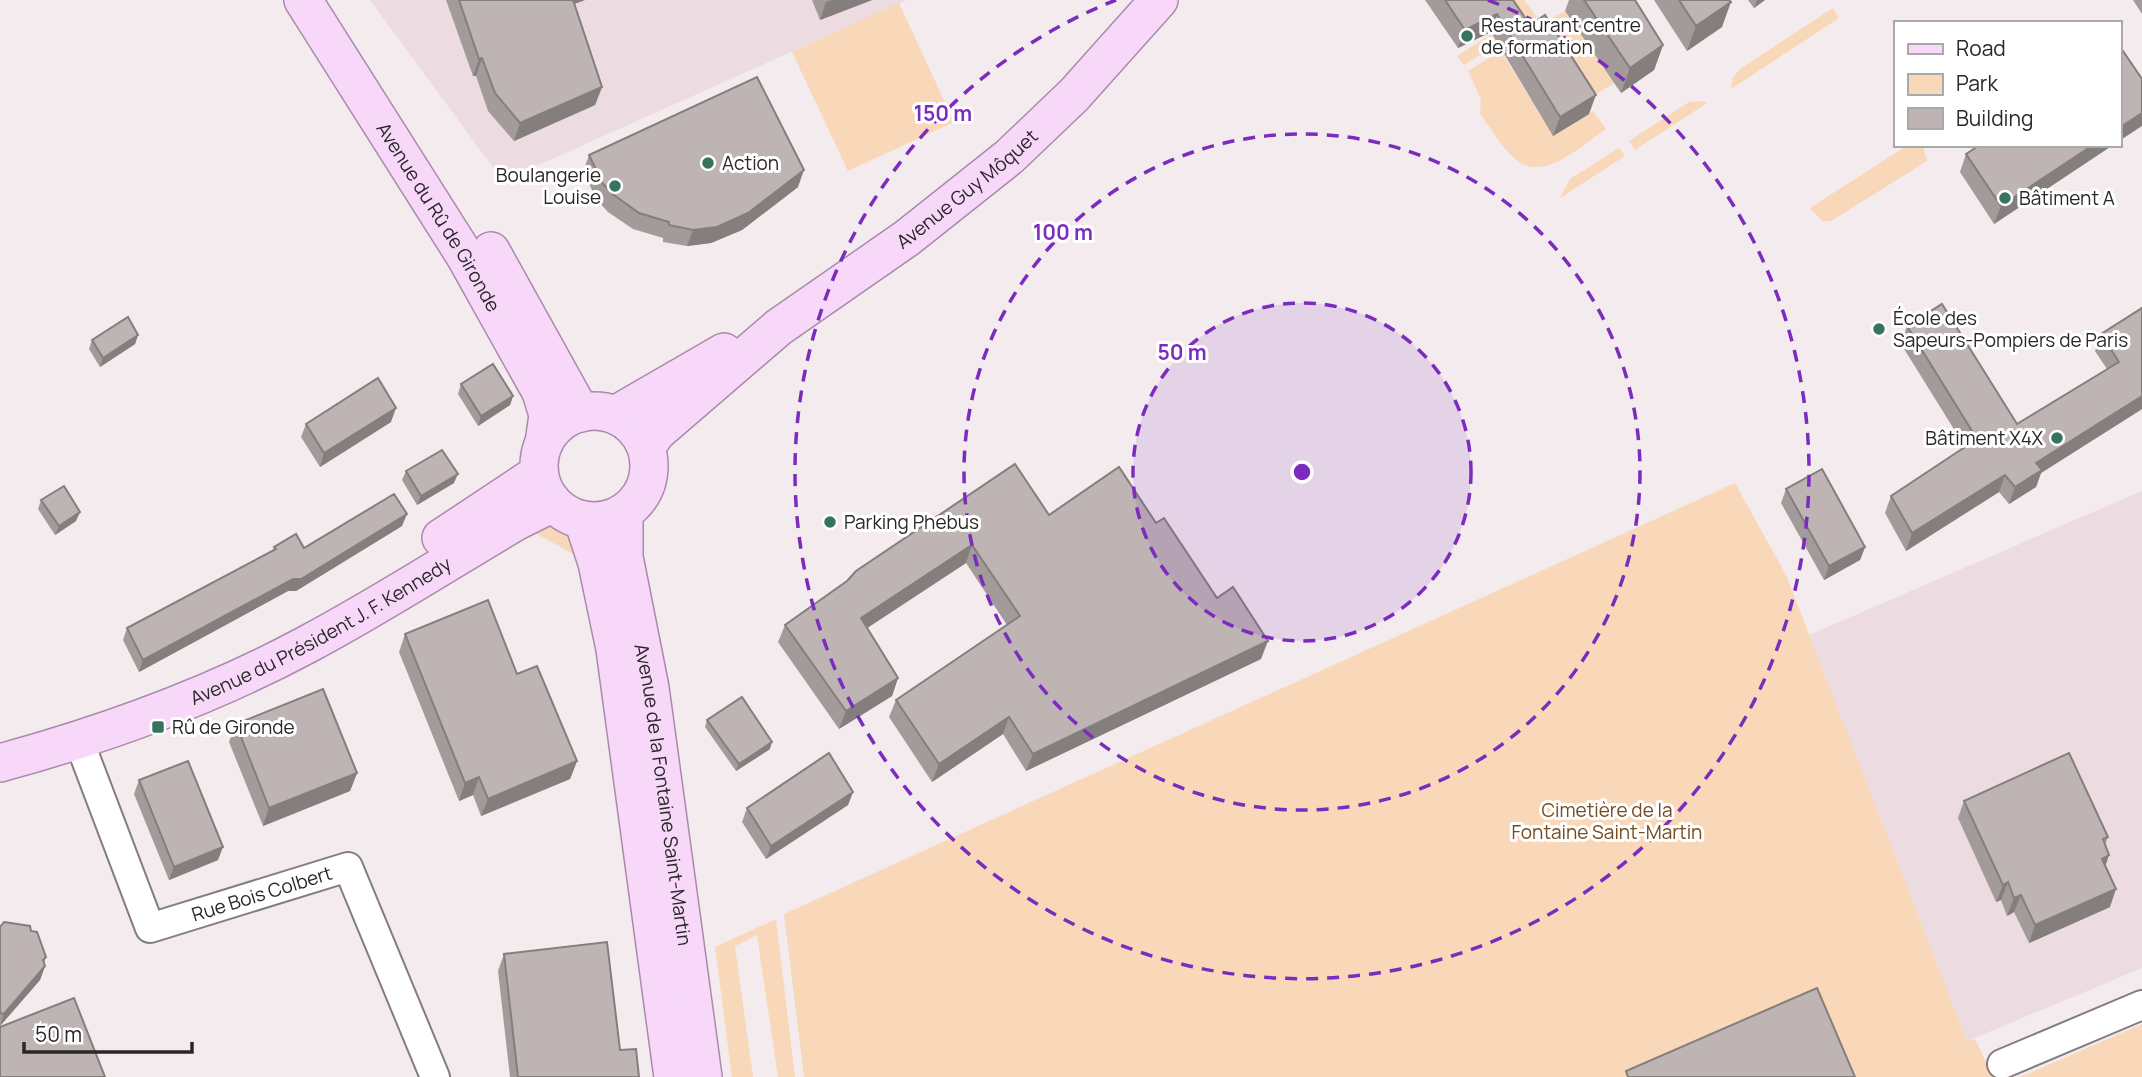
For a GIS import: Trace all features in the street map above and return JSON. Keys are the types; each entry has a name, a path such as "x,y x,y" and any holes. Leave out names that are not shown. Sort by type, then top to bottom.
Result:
{"main road":[{"name":"Avenue du Rû de Gironde","path":"303,0 465,256 541,392 548,415 555,485"},
{"name":"Avenue du Rû de Gironde","path":"326,0 598,414"},
{"name":"Avenue Guy Môquet","path":"646,447 657,432 779,327 907,238 1009,157 1074,95 1142,13 1158,0"},
{"name":"Avenue Guy Môquet","path":"598,414 631,407 713,358 779,327"},
{"path":"598,414 628,422 639,433 650,461 646,484 635,503 624,513 604,520 555,485 559,424 598,414"},
{"name":"Avenue du Président J. F. Kennedy","path":"0,741 49,728 179,681 295,624 400,565 555,485"},
{"name":"Avenue du Président J. F. Kennedy","path":"0,763 79,741 186,702 306,645 517,521 555,485"},
{"name":"Avenue de la Fontaine Saint-Martin","path":"555,485 597,563 615,649 673,1077"},
{"name":"Avenue de la Fontaine Saint-Martin","path":"624,513 624,557 650,688 703,1077"}],"street":[{"name":"Rue Bois Colbert","path":"79,741 150,928 348,867 435,1077"},
{"path":"2002,1064 2142,1005"}],"shaded area":[{"path":"370,0 907,0 503,181"},
{"path":"2142,491 2142,968 1967,1041 1809,635"}],"green space":[{"path":"1515,0 1524,0 1538,19 1464,65 1457,56 1509,23 1500,10"},
{"path":"899,3 954,122 848,171 792,52"},
{"path":"1833,8 1839,18 1731,89 1733,77 1740,69"},
{"path":"1565,11 1615,83 1596,94 1548,20"},
{"path":"1501,51 1553,135 1593,111 1606,129 1562,160 1549,165 1525,165 1514,158 1480,114 1481,99 1468,71"},
{"path":"1689,102 1707,103 1635,150 1629,141"},
{"path":"1905,147 1924,147 1927,161 1831,221 1822,221 1810,208"},
{"path":"1619,148 1625,156 1560,198 1570,179"},
{"name":"Cimetière de la Fontaine Saint-Martin","path":"1735,483 1786,575 1967,1041 1975,1039 1993,1077 804,1077 784,914"},
{"path":"546,524 570,531 577,556 535,533 531,526"},
{"path":"776,919 795,1077 778,1077 757,935 735,946 753,1077 732,1077 715,947"},
{"path":"2142,1024 2142,1077 2019,1077 2025,1075"}],"building":[{"path":"459,0 573,0 602,87 520,123 495,93 482,58 479,59"},
{"path":"1445,0 1513,0 1530,25 1545,15 1596,95 1560,117 1497,14 1465,30"},
{"path":"1584,0 1635,0 1663,45 1630,68"},
{"path":"1679,0 1729,0 1731,2 1696,26"},
{"path":"2123,51 2142,79 2142,113 2121,127"},
{"name":"Action","path":"757,77 804,170 748,213 717,227 693,230 669,225 669,222 639,213 603,184 589,155"},
{"path":"1977,147 2090,147 2001,206 1966,154"},
{"path":"1942,304 2017,424 2119,362 2101,334 2142,308 2142,396 2036,463 2042,470 2015,487 2005,475 1912,533 1891,496 1977,439 1907,326"},
{"path":"128,317 138,335 103,358 92,340"},
{"path":"493,364 513,396 481,416 461,384"},
{"path":"378,378 396,408 324,453 306,424"},
{"path":"442,450 458,474 421,496 406,471"},
{"path":"1015,464 1049,515 1119,467 1156,523 1164,518 1217,598 1233,587 1268,641 1033,754 1009,717 939,764 896,700 1020,616 972,545 861,618 898,678 846,711 785,625 847,581 856,571"},
{"path":"1822,469 1865,547 1829,566 1786,489"},
{"path":"64,486 80,512 59,526 41,500"},
{"path":"394,494 407,514 301,579 293,579 143,660 127,628 276,549 274,547 296,534 304,548"},
{"path":"488,600 517,674 537,666 577,761 488,799 479,777 465,783 405,634"},
{"path":"323,689 357,773 269,808 236,724"},
{"path":"742,697 772,742 739,764 707,720"},
{"path":"829,753 853,792 771,846 747,808"},
{"path":"2069,753 2108,837 2103,839 2109,855 2102,859 2116,889 2035,925 2021,895 2014,898 2008,882 2003,885 1964,801"},
{"path":"188,761 223,847 174,867 139,780"},
{"path":"4,922 30,926 31,931 37,932 46,957 43,960 45,966 4,1014 0,1013 0,927"},
{"path":"607,942 620,1050 636,1049 639,1077 518,1077 504,954"},
{"path":"1817,988 1855,1077 1628,1077 1626,1071"},
{"path":"74,998 105,1077 0,1077 0,1027"}],"place":[{"name":"Restaurant centre de formation","path":"1467,36"},
{"name":"Action","path":"708,163"},
{"name":"Boulangerie Louise","path":"615,186"},
{"name":"Bâtiment A","path":"2005,198"},
{"name":"École des Sapeurs-Pompiers de Paris","path":"1879,329"},
{"name":"Bâtiment X4X","path":"2057,438"},
{"name":"Parking Phebus","path":"830,522"},
{"name":"Rû de Gironde","path":"158,727"}]}
